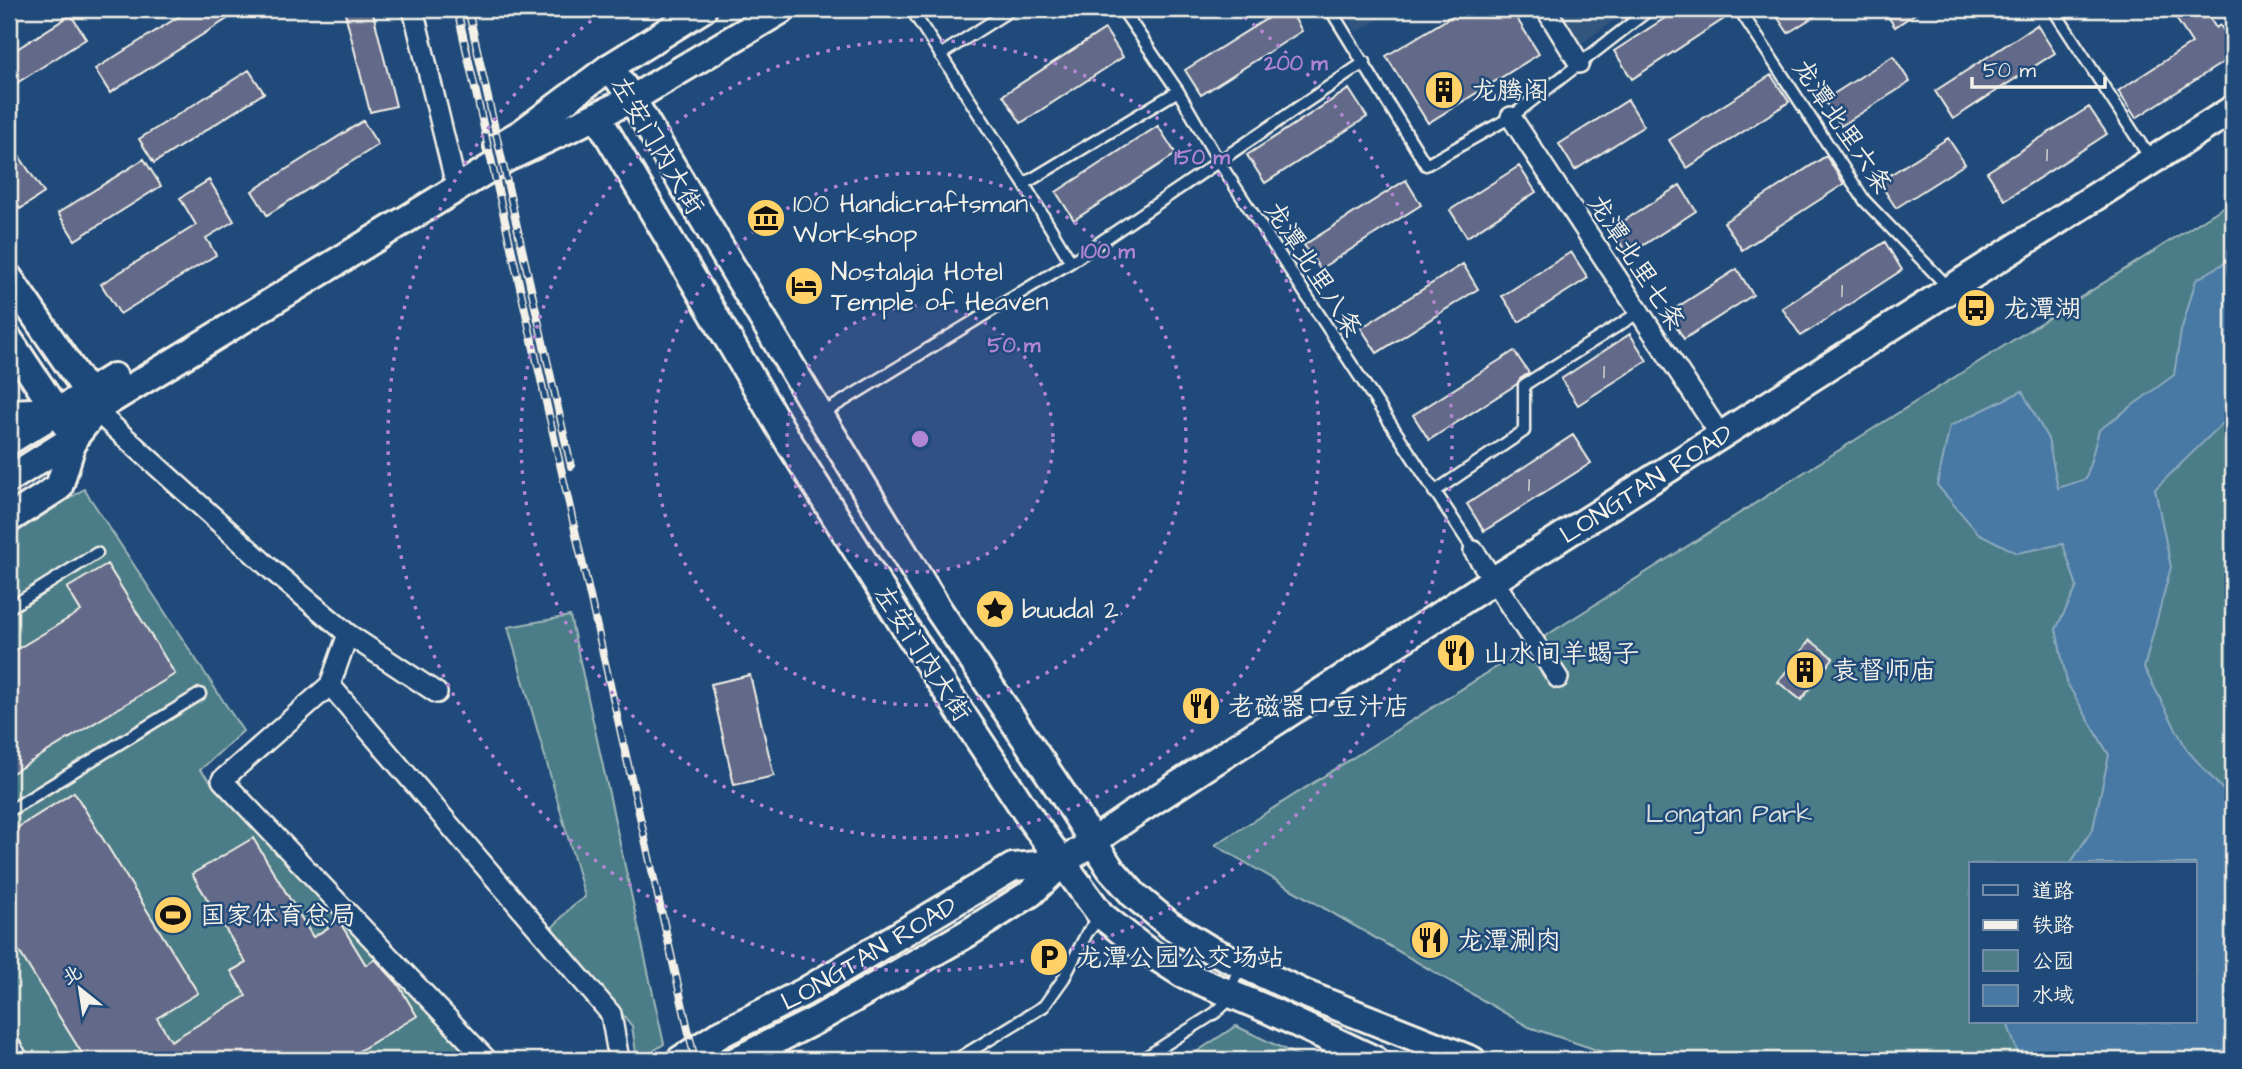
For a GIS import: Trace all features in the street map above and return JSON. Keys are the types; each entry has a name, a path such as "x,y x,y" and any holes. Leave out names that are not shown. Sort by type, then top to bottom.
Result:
{"street":[{"path":"413,9 453,173"},
{"path":"9,519 59,487 74,438 97,407 453,173 523,132 610,67 703,9"},
{"path":"9,413 97,407 505,159 632,99 783,9"},
{"path":"1546,9 1578,63"},
{"name":"左安门内大街","path":"610,67 632,99 938,609 1110,868 1134,895 1170,925 1209,948 1303,993 1472,1060"},
{"name":"LONGTAN ROAD","path":"737,1060 818,1019 968,933 1031,893 1062,863 1093,841 1494,580 2233,109"},
{"name":"左安门内大街","path":"597,116 787,439 906,629 1062,863 1101,915 1144,949 1183,974 1375,1060"},
{"name":"龙潭北里七条","path":"1511,117 1721,436"},
{"path":"9,278 97,407 273,571 348,634 437,693"},
{"path":"9,340 74,438"},
{"path":"9,441 56,411"},
{"path":"9,480 74,438"},
{"path":"1474,551 1558,678"},
{"path":"348,634 330,685 222,780 487,1060"},
{"path":"330,685 611,1014 619,1060"},
{"name":"LONGTAN ROAD","path":"680,1060 723,1033 804,992 1013,867 1062,863"},
{"name":"LONGTAN ROAD","path":"709,1060 813,1005 1019,877 1062,863"},
{"name":"LONGTAN ROAD","path":"768,1060 829,1031 1040,907 1062,863"}],"lane":[{"path":"911,9 1071,262"},
{"path":"940,55 1012,9"},
{"name":"龙潭北里八条","path":"1122,9 1178,91 1219,162 1474,551"},
{"path":"1330,9 1426,164 1511,117 1650,9"},
{"name":"龙潭北里六条","path":"1739,9 1865,201 1950,290"},
{"path":"2053,9 2152,162"},
{"path":"820,415 1071,262 1365,62"},
{"path":"1024,184 1178,91"},
{"path":"1434,492 1524,431 1524,385 1638,313"},
{"path":"9,608 97,553"},
{"path":"9,811 200,694"},
{"path":"956,1060 1044,1006 1064,978 1087,933 1101,915"},
{"path":"1141,1060 1225,1004 1241,963"},
{"path":"9,1036 24,1060"}],"shaded area":[{"path":"1342,9 1395,9 1357,32"},
{"path":"1557,9 1630,9 1578,46"}],"green space":[{"name":"Longtan Park","path":"2233,201 2233,1060 1626,1060 1529,1027 1215,845"},
{"name":"国家体育总局","path":"84,489 243,731 200,770 474,1060 9,1060 9,537"},
{"path":"570,616 664,1044 639,1060 632,1026 552,928 572,906 585,897 508,627"},
{"path":"1236,1026 1307,1060 1184,1060"}],"water":[{"path":"2233,258 2233,422 2224,422 2155,489 2171,567 2144,668 2187,750 2233,801 2233,1060 2020,1060 2008,1024 2196,1024 2196,862 2071,862 2093,828 2109,755 2067,683 2056,629 2077,587 2063,544 2017,553 1978,533 1937,485 1950,426 2022,391 2048,439 2058,488 2086,479 2099,430 2174,375 2181,331 2196,280"}],"building":[{"path":"191,9 243,9 110,93 95,69"},
{"path":"344,9 372,9 396,106 370,112"},
{"path":"1282,9 1289,9 1302,31 1201,95 1185,70"},
{"name":"龙腾阁","path":"1464,9 1511,9 1539,54 1428,123 1386,56"},
{"path":"1679,9 1732,9 1733,13 1632,79 1614,51"},
{"path":"1772,9 1826,9 1788,33"},
{"path":"1883,9 1922,9 1895,27"},
{"path":"2170,9 2204,9 2216,28 2220,25 2233,45 2233,56 2136,118 2118,91 2192,43"},
{"path":"71,15 86,39 9,88 9,54"},
{"path":"2037,25 2055,53 1953,119 1935,91"},
{"path":"1105,29 1123,57 1021,123 1003,95"},
{"path":"1893,56 1910,82 1841,126 1824,100"},
{"path":"249,70 264,93 154,163 139,139"},
{"path":"1771,75 1789,102 1687,168 1669,140"},
{"path":"1349,89 1367,117 1265,183 1247,155"},
{"path":"1628,100 1644,126 1575,170 1559,144"},
{"path":"2089,107 2107,134 2005,200 1987,172"},
{"path":"363,121 378,145 267,215 252,191"},
{"path":"1158,126 1176,154 1074,220 1056,192"},
{"path":"1948,138 1965,164 1896,208 1879,182"},
{"path":"9,141 44,193 20,209 9,192"},
{"path":"1826,156 1844,184 1742,250 1724,222"},
{"path":"144,159 161,186 75,240 58,213"},
{"path":"1519,166 1536,192 1467,237 1450,210"},
{"path":"209,180 234,221 206,238 216,255 120,314 101,284 196,225 180,198"},
{"path":"1406,180 1421,205 1320,269 1304,245"},
{"path":"1680,185 1696,211 1628,255 1611,229"},
{"path":"1885,242 1902,270 1801,336 1782,308"},
{"path":"1571,252 1588,278 1519,322 1502,296"},
{"path":"1463,264 1478,289 1377,353 1361,328"},
{"path":"1737,269 1753,295 1684,339 1668,313"},
{"path":"1630,334 1647,361 1578,405 1561,379"},
{"path":"1514,351 1529,373 1517,384 1429,440 1413,415"},
{"path":"1573,435 1591,463 1484,531 1467,504"},
{"path":"107,564 175,674 9,775 9,654 81,611 67,588"},
{"name":"袁督师庙","path":"1810,640 1833,658 1801,700 1778,682"},
{"path":"750,675 774,776 734,785 711,684"},
{"path":"74,792 198,993 157,1018 171,1041 246,996 231,971 246,963 192,874 253,838 313,937 339,921 366,965 375,959 398,984 417,1016 344,1060 86,1060 9,935 9,833"}],"railway":[{"path":"457,9 695,1060"},
{"path":"468,9 571,466"}],"place":[{"name":"龙腾阁","path":"1444,90"},
{"name":"100 Handicraftsman Workshop","path":"766,218"},
{"name":"Nostalgia Hotel Temple of Heaven","path":"804,286"},
{"name":"龙潭湖","path":"1976,308"},
{"name":"buudal 2","path":"995,609"},
{"name":"山水间羊蝎子","path":"1456,653"},
{"name":"袁督师庙","path":"1805,670"},
{"name":"老磁器口豆汁店","path":"1201,706"},
{"name":"国家体育总局","path":"173,915"},
{"name":"龙潭涮肉","path":"1430,940"},
{"name":"龙潭公园公交场站","path":"1049,957"}]}
